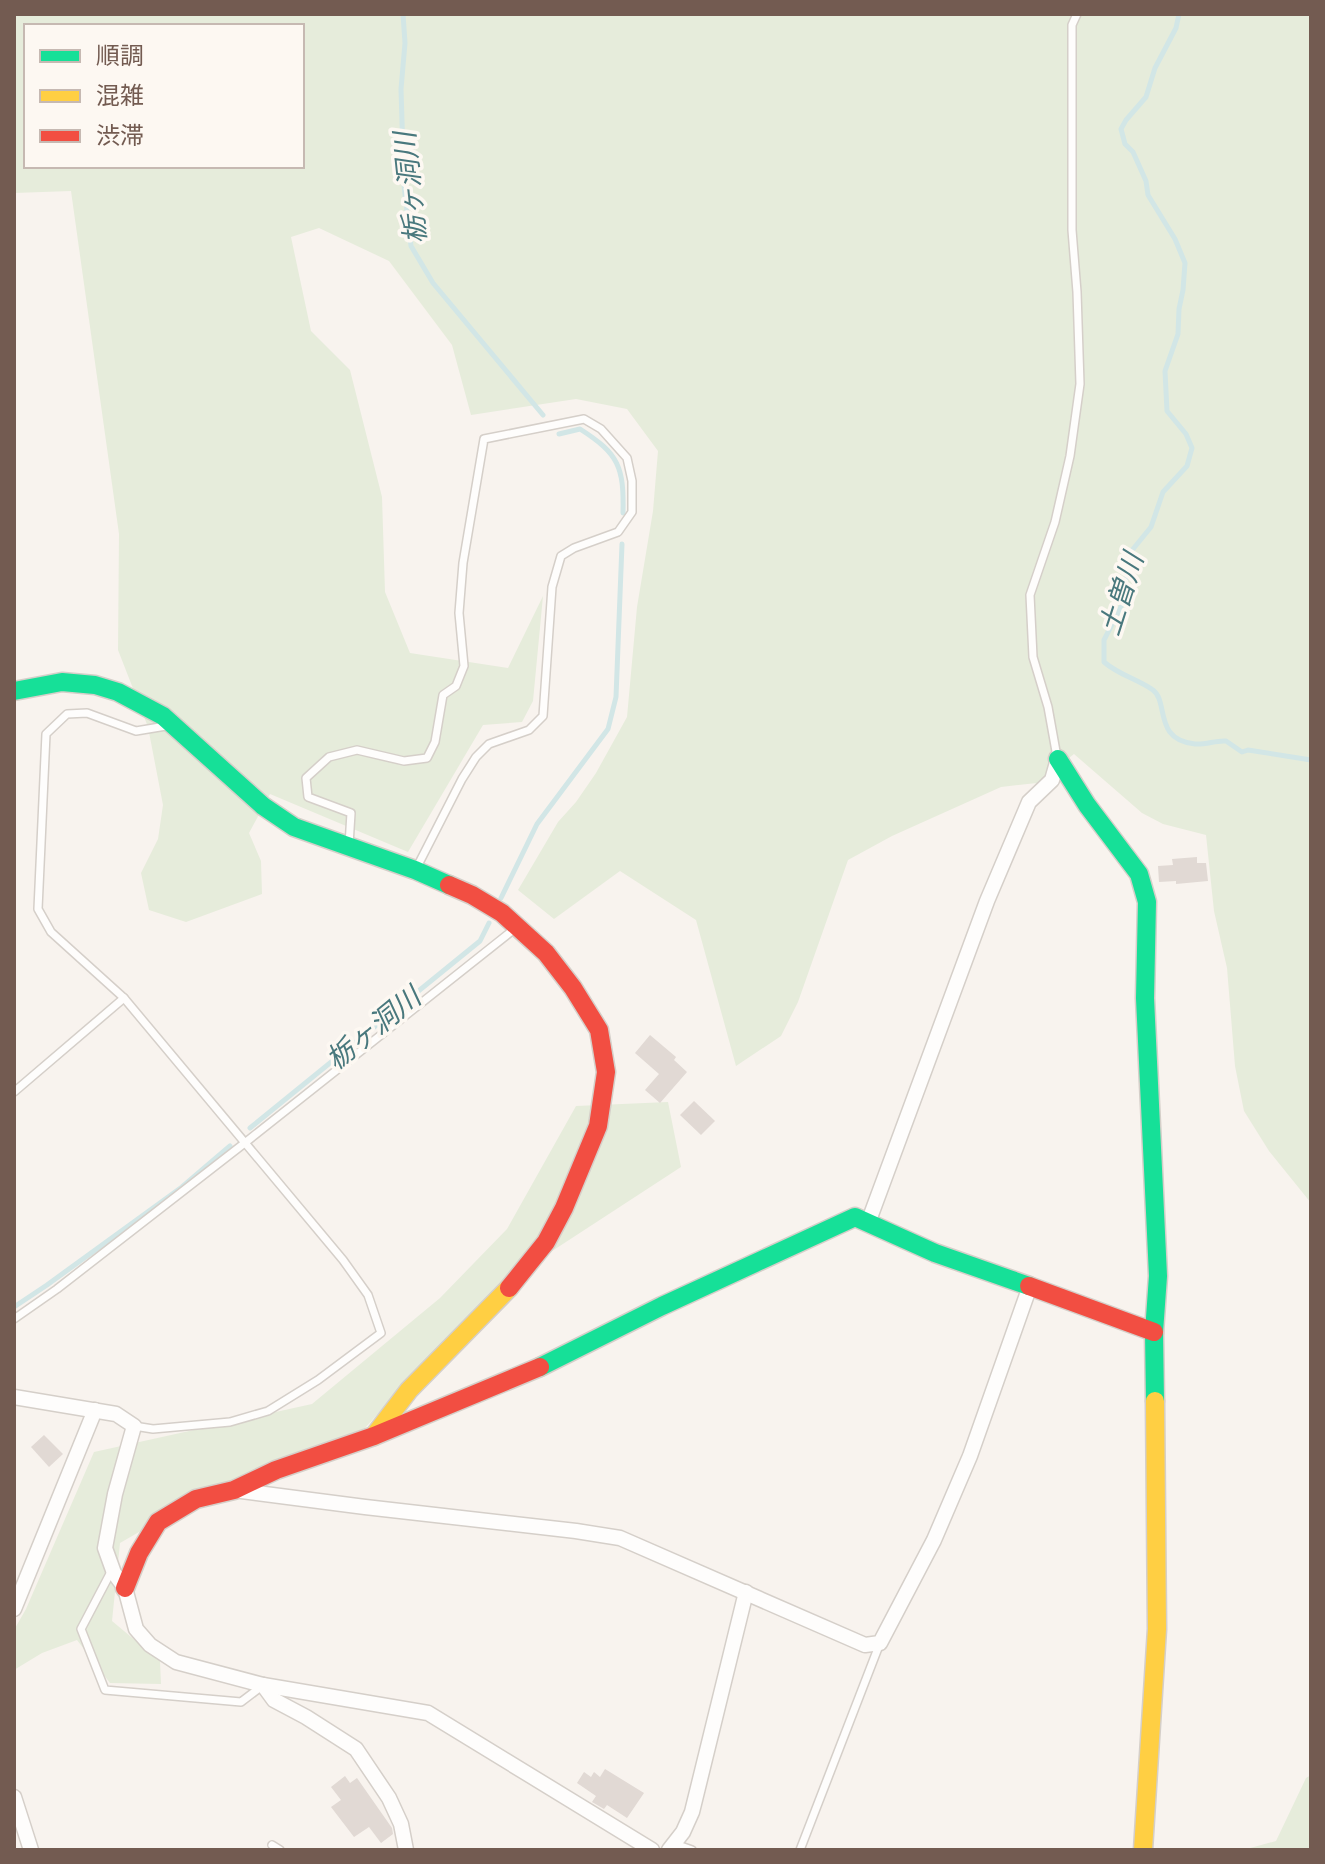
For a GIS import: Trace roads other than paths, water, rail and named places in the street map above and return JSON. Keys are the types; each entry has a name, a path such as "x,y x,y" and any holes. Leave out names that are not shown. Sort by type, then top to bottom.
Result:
{"street":[{"path":"14,691 62,682 95,685 118,692 163,716 263,806 294,827 415,870 472,895 502,913 546,953 599,1030 606,1072 598,1126 564,1208 546,1242 509,1288 409,1390 374,1436"},
{"path":"868,1223 987,901 1029,802 1052,780 1058,759"},
{"path":"1058,759 1087,805 1139,874 1147,902 1145,998 1158,1276 1154,1332 1157,1629 1143,1850"},
{"path":"125,1588 139,1553 158,1522 196,1499 234,1490 276,1470 374,1436 524,1375 662,1306 855,1217 935,1253 1154,1332"},
{"path":"234,1490 620,1538 865,1645 880,1643 934,1540 970,1456 1030,1286"},
{"path":"14,1397 116,1414 134,1426 115,1494 105,1548 112,1570 125,1588 136,1629 150,1645 176,1662 263,1685 428,1713 652,1850"},
{"path":"14,1609 95,1410"},
{"path":"672,1847 692,1812 746,1592"},
{"path":"263,1685 274,1700 356,1749 389,1798 401,1824 406,1850"},
{"path":"14,1797 31,1850"}],"lane":[{"path":"1058,759 1048,707 1033,657 1030,595 1055,522 1070,456 1080,384 1072,230 1072,25 1077,14"},
{"path":"349,847 351,813 308,797 306,778 329,757 357,750 404,761 427,758 435,742 443,695 456,686 464,666 459,613 463,563 484,439 584,419 601,429 627,458 632,481 632,512 618,532 561,556 552,587 543,716 529,730 489,744 476,757 415,870"},
{"path":"134,1426 153,1429 230,1422 268,1411 318,1380 381,1333 368,1295 343,1260 124,998 51,932 38,909 46,734 67,714 87,713 136,731 171,725"},
{"path":"14,1319 246,1142 518,926"},
{"path":"14,1092 124,998"},
{"path":"112,1570 81,1629 105,1690 241,1702 263,1685"},
{"path":"800,1850 880,1643"},
{"path":"272,1845 280,1850"},
{"path":"672,1847 692,1850"}],"waterway":[{"name":"栃ヶ洞川","path":"403,14 405,43 401,89 404,185 411,246 433,283 543,415"},
{"name":"土曽川","path":"1179,14 1146,97 1121,129 1125,144 1133,152 1146,181 1148,195 1175,239 1185,263 1178,334 1165,371 1167,411 1186,434 1192,448 1187,466 1163,492 1151,527 1129,554 1123,603 1104,640 1104,662 1153,690 1158,696 1167,728 1182,741 1195,744 1226,741 1242,752 1248,750 1311,760"},
{"name":"栃ヶ洞川","path":"559,434 580,429 611,454 620,473 623,513"},
{"name":"栃ヶ洞川","path":"501,898 537,824 608,729 616,697 622,544"},
{"name":"栃ヶ洞川","path":"250,1128 480,941 489,923"},
{"name":"栃ヶ洞川","path":"14,1307 182,1187 230,1146"}]}
